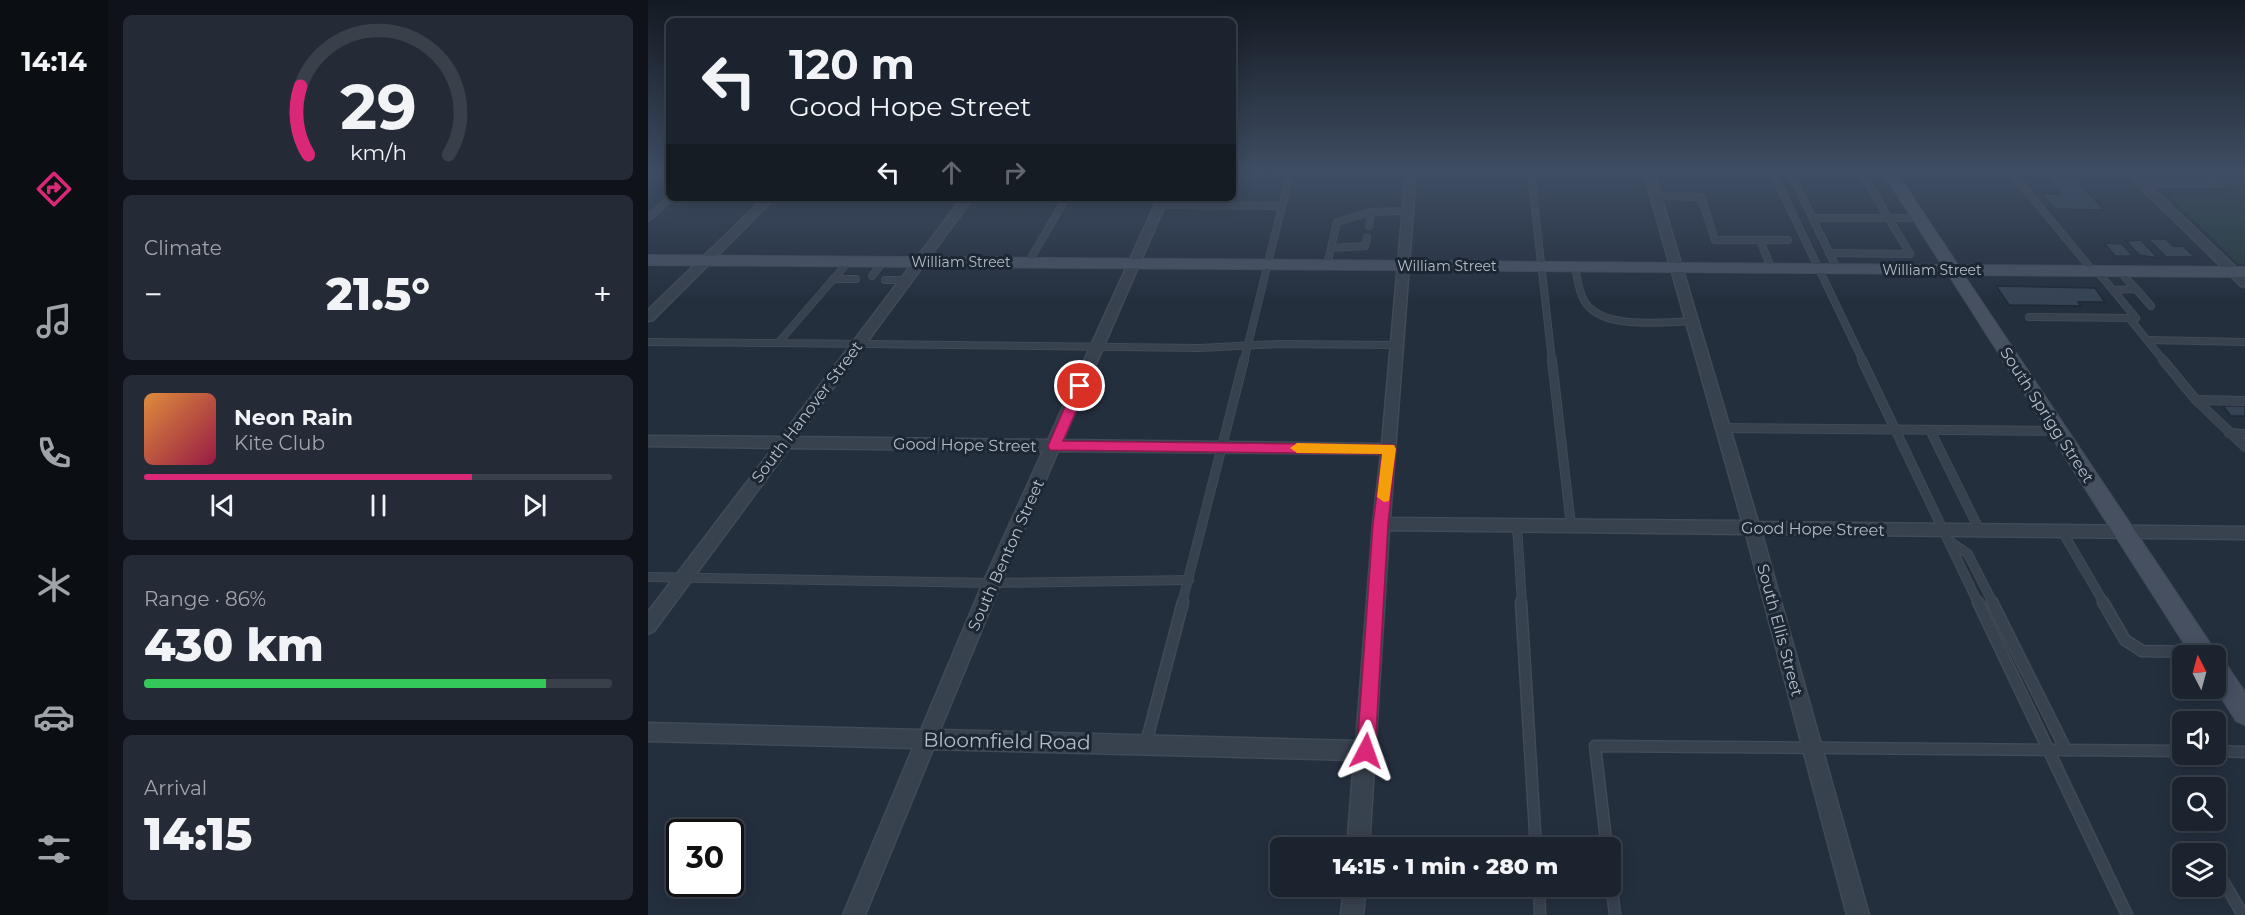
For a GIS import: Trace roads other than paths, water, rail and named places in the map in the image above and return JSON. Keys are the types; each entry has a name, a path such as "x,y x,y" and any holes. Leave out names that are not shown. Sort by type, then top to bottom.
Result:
{"main road":[{"name":"South Sprigg Street","path":"1920,218 2199,645"},
{"name":"William Street","path":"648,260 2119,271 2241,276"},
{"name":"South Sprigg Street","path":"2226,685 2245,713"}],"street":[{"path":"648,317 752,216"},
{"name":"South Hanover Street","path":"648,626 955,216"},
{"name":"South Benton Street","path":"854,915 992,583 1156,216"},
{"path":"1359,837 1381,524 1407,216"},
{"name":"South Ellis Street","path":"1662,216 1752,528 1858,915"},
{"path":"2176,216 2241,276"},
{"name":"Good Hope Street","path":"648,441 1389,449"},
{"name":"Good Hope Street","path":"1381,524 1752,528 1945,535 1980,531 2245,533"},
{"name":"Bloomfield Road","path":"648,732 1366,751"},
{"path":"1352,915 1353,897"}],"lane":[{"path":"1028,263 1056,216"},
{"path":"1146,745 1249,345 1280,216"},
{"path":"1327,265 1337,222 1358,216"},
{"path":"1369,225 1370,216"},
{"path":"1536,216 1571,526"},
{"path":"1707,216 1715,240 1788,240"},
{"path":"1793,216 2127,915"},
{"path":"2029,317 2136,318 2048,216"},
{"path":"1837,269 1813,218 1920,218"},
{"path":"1829,253 1910,254 1888,218"},
{"path":"1331,249 1360,249 1365,246 1367,238"},
{"path":"1760,240 1771,268"},
{"path":"778,343 849,261"},
{"path":"872,276 883,262"},
{"path":"1575,267 1581,293 1588,306 1597,314 1628,321 1692,321"},
{"path":"2119,271 2151,306"},
{"path":"833,279 854,280"},
{"path":"882,280 907,280"},
{"path":"2113,290 2136,290"},
{"path":"2129,318 2196,400 2245,447"},
{"path":"2148,340 2245,342"},
{"path":"648,342 1199,348 1249,345 1397,345"},
{"path":"2196,400 2245,400"},
{"path":"1723,428 2058,431"},
{"path":"1930,430 1980,531"},
{"path":"2229,433 2245,434"},
{"path":"1517,526 1535,837"},
{"path":"2062,531 2125,640 2142,651 2172,655"},
{"path":"1945,535 1968,554 2066,750"},
{"path":"648,577 992,583 1189,580"},
{"path":"1606,837 1595,746 1811,746 2172,751"},
{"path":"2226,751 2245,752"},
{"path":"2226,887 2242,915"},
{"path":"1539,897 1540,915"},
{"path":"1613,897 1615,915"}]}
